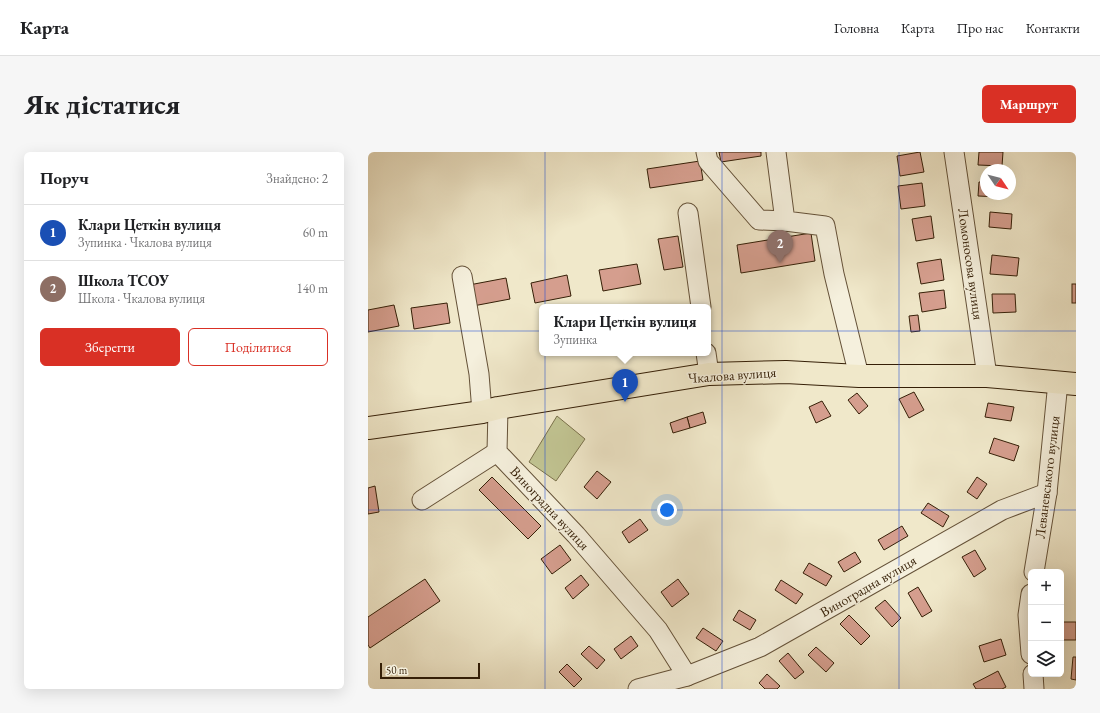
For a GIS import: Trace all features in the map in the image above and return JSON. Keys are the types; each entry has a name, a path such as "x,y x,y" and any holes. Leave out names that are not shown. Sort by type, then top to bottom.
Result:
{"main road":[{"name":"Чкалова вулиця","path":"368,428 490,410 709,374 786,372 859,376 987,376 1067,383"}],"street":[{"path":"706,152 708,161 758,220 785,221 825,226 826,276 859,376"},
{"path":"776,152 785,221"},
{"name":"Ломоносова вулиця","path":"954,152 987,376"},
{"path":"688,213 700,304"},
{"path":"422,500 497,452 490,410 479,374 462,276"},
{"path":"706,356 709,374"},
{"name":"Леваневського вулиця","path":"1034,569 1067,383"},
{"name":"Виноградна вулиця","path":"497,452 576,534 658,630 687,676"},
{"name":"Виноградна вулиця","path":"638,689 687,676 760,647 1002,510 1047,493"},
{"path":"1029,605 1028,615 1030,641"},
{"path":"1033,677 1034,689"}],"green space":[{"path":"557,416 585,439 556,481 529,462"}],"building":[{"path":"719,152 761,152 761,156 721,162"},
{"path":"920,152 924,172 900,176 897,156"},
{"path":"979,152 1003,152 1002,164 978,165"},
{"path":"700,161 703,180 650,188 647,169"},
{"path":"979,182 980,182 980,196 978,196"},
{"path":"922,183 925,206 901,209 898,186"},
{"path":"990,212 1012,214 1011,229 989,227"},
{"path":"931,216 934,238 916,241 912,219"},
{"path":"811,233 815,261 741,273 737,245"},
{"path":"678,236 683,267 664,270 658,239"},
{"path":"992,255 1019,258 1017,276 990,274"},
{"path":"941,259 944,280 921,284 917,263"},
{"path":"637,264 641,284 603,291 599,270"},
{"path":"567,275 571,296 535,303 531,283"},
{"path":"506,278 510,299 473,306 469,285"},
{"path":"1072,284 1076,284 1076,303 1072,303"},
{"path":"944,290 946,308 922,312 919,293"},
{"path":"992,294 1015,294 1016,312 993,313"},
{"path":"447,303 450,323 414,329 411,308"},
{"path":"394,305 399,326 368,332 368,310"},
{"path":"918,315 920,331 911,332 909,316"},
{"path":"914,392 924,410 909,418 899,399"},
{"path":"857,393 868,406 859,414 848,400"},
{"path":"822,401 831,416 816,423 809,407"},
{"path":"988,403 1014,407 1011,421 985,417"},
{"path":"703,412 706,423 690,428 687,417"},
{"path":"687,417 690,428 673,433 670,423"},
{"path":"994,438 1019,446 1014,461 989,453"},
{"path":"597,471 611,482 597,499 584,487"},
{"path":"492,477 541,526 528,539 479,490"},
{"path":"977,477 987,484 977,499 967,492"},
{"path":"375,486 379,512 368,514 368,488"},
{"path":"928,503 949,516 943,527 921,513"},
{"path":"640,519 648,530 629,543 622,532"},
{"path":"902,526 908,536 884,550 878,540"},
{"path":"560,545 571,560 552,574 541,559"},
{"path":"975,550 986,569 974,577 962,557"},
{"path":"855,552 861,562 844,572 838,562"},
{"path":"809,563 832,576 826,586 803,573"},
{"path":"581,575 589,585 573,599 565,588"},
{"path":"425,579 440,601 370,648 368,645 368,617"},
{"path":"678,579 689,594 672,607 661,592"},
{"path":"781,580 803,594 796,604 775,590"},
{"path":"918,587 932,611 922,617 908,593"},
{"path":"885,600 901,618 892,627 875,608"},
{"path":"739,610 756,620 750,630 733,620"},
{"path":"849,615 870,636 861,645 840,624"},
{"path":"1064,622 1076,622 1076,640 1064,640"},
{"path":"703,628 723,641 716,651 696,638"},
{"path":"631,636 638,646 621,659 614,649"},
{"path":"1001,639 1006,655 984,662 979,646"},
{"path":"589,646 605,660 597,669 581,654"},
{"path":"816,647 834,663 826,672 808,655"},
{"path":"788,653 804,672 795,679 779,661"},
{"path":"1073,657 1076,657 1076,680 1071,679"},
{"path":"567,664 582,679 574,687 559,672"},
{"path":"998,671 1006,687 1002,689 976,689 973,684"},
{"path":"767,674 780,686 777,689 765,689 759,683"}],"place":[{"name":"Школа ТСОУ","path":"780,263"},
{"name":"Клари Цеткін вулиця","path":"625,402"}]}
